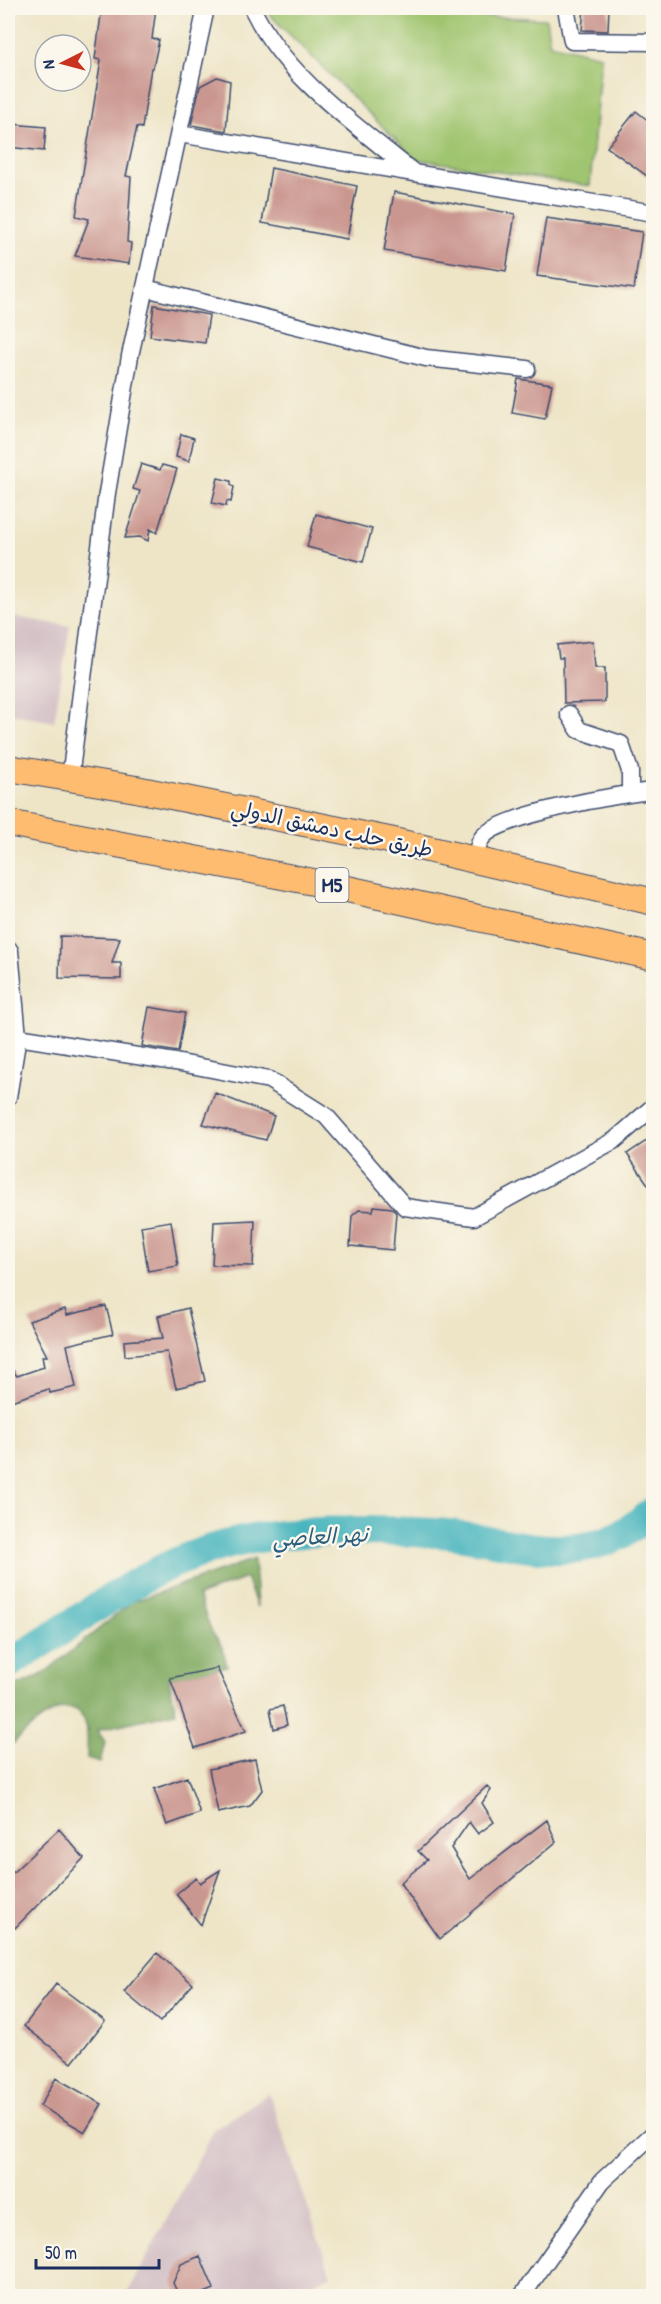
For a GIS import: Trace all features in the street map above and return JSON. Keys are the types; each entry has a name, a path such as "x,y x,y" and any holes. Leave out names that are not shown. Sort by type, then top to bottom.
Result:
{"highway":[{"name":"طريق حلب دمشق الدولي","path":"8,768 390,840 654,902"},
{"name":"M5","path":"8,823 334,886 654,957"}],"street":[{"path":"70,778 107,493 130,356 206,8"},
{"path":"242,8 254,14 264,34 313,88 414,173"},
{"path":"566,8 572,40 654,42"},
{"path":"179,134 654,213"},
{"path":"145,288 426,358 527,369"},
{"path":"569,714 579,730 621,744 630,771 630,793"},
{"path":"475,860 482,837 502,823 630,793 654,791"},
{"path":"8,948 18,1037 8,1097"},
{"path":"18,1037 175,1062 269,1080 326,1116 405,1207 474,1216 615,1140 654,1106"},
{"path":"522,2296 602,2181 654,2133"}],"shaded area":[{"path":"8,616 70,626 54,722 8,713"},
{"path":"269,2093 331,2276 274,2296 126,2296 214,2130"}],"green space":[{"path":"267,8 388,8 396,13 546,19 550,44 601,56 590,186 415,159 270,15"},
{"path":"254,1559 257,1607 246,1578 198,1596 212,1632 222,1647 227,1666 169,1679 176,1712 97,1730 105,1742 100,1763 87,1759 85,1722 78,1711 69,1708 58,1710 47,1716 8,1748 8,1690 43,1674 132,1602"}],"building":[{"path":"102,8 156,8 152,39 159,40 153,68 151,68 142,128 137,127 126,176 131,177 127,242 131,243 129,264 75,256 89,219 76,216 101,60 95,59"},
{"path":"584,8 609,8 608,31 582,30"},
{"path":"217,77 230,81 226,131 191,125 200,86"},
{"path":"636,111 654,125 654,181 607,147"},
{"path":"11,124 46,127 44,151 8,147"},
{"path":"271,168 357,186 347,239 262,223"},
{"path":"394,192 515,214 506,271 384,251"},
{"path":"546,218 642,232 634,289 537,276"},
{"path":"154,305 209,315 205,343 150,336"},
{"path":"518,379 552,384 545,419 512,413"},
{"path":"181,434 194,438 189,461 176,457"},
{"path":"141,464 160,470 162,465 177,469 157,533 150,529 148,541 140,537 125,538 140,491 133,489"},
{"path":"218,478 231,481 234,487 231,502 227,501 226,506 212,503"},
{"path":"316,514 372,529 363,562 307,547"},
{"path":"593,641 595,668 605,668 605,702 564,703 563,658 559,658 557,645"},
{"path":"60,936 120,938 112,963 121,963 121,979 59,978"},
{"path":"149,1007 185,1013 178,1052 142,1046"},
{"path":"215,1093 274,1116 266,1140 203,1124"},
{"path":"654,1136 654,1193 627,1154"},
{"path":"374,1206 392,1208 396,1213 393,1250 350,1246 352,1216 359,1210 373,1211"},
{"path":"255,1220 253,1266 212,1265 214,1222"},
{"path":"171,1221 178,1266 148,1271 141,1226"},
{"path":"106,1306 113,1334 67,1345 76,1387 50,1393 49,1389 8,1402 8,1364 17,1376 44,1367 42,1356 47,1356 29,1321 65,1309 67,1315"},
{"path":"188,1308 205,1381 176,1388 167,1352 125,1356 124,1341 163,1338 158,1316"},
{"path":"217,1668 246,1731 195,1748 170,1678"},
{"path":"283,1706 287,1725 274,1729 270,1709"},
{"path":"255,1759 262,1790 250,1806 218,1813 209,1769"},
{"path":"187,1777 200,1813 167,1825 154,1789"},
{"path":"487,1786 491,1790 482,1803 494,1822 478,1834 469,1822 451,1848 470,1879 547,1820 556,1842 440,1939 400,1883 427,1860 418,1851"},
{"path":"59,1829 84,1858 15,1928 8,1921 8,1877"},
{"path":"220,1870 201,1925 176,1894 196,1878 200,1883"},
{"path":"157,1953 193,1984 160,2022 124,1992"},
{"path":"56,1984 105,2021 72,2063 24,2026"},
{"path":"56,2078 102,2104 85,2132 40,2106"},
{"path":"200,2256 214,2289 197,2296 179,2296 173,2283 181,2264"}],"waterway":[{"name":"نهر العاصي","path":"8,1664 151,1575 181,1560 247,1540 317,1532 392,1531 438,1533 529,1547 575,1548 597,1544 620,1535 654,1511"}]}
